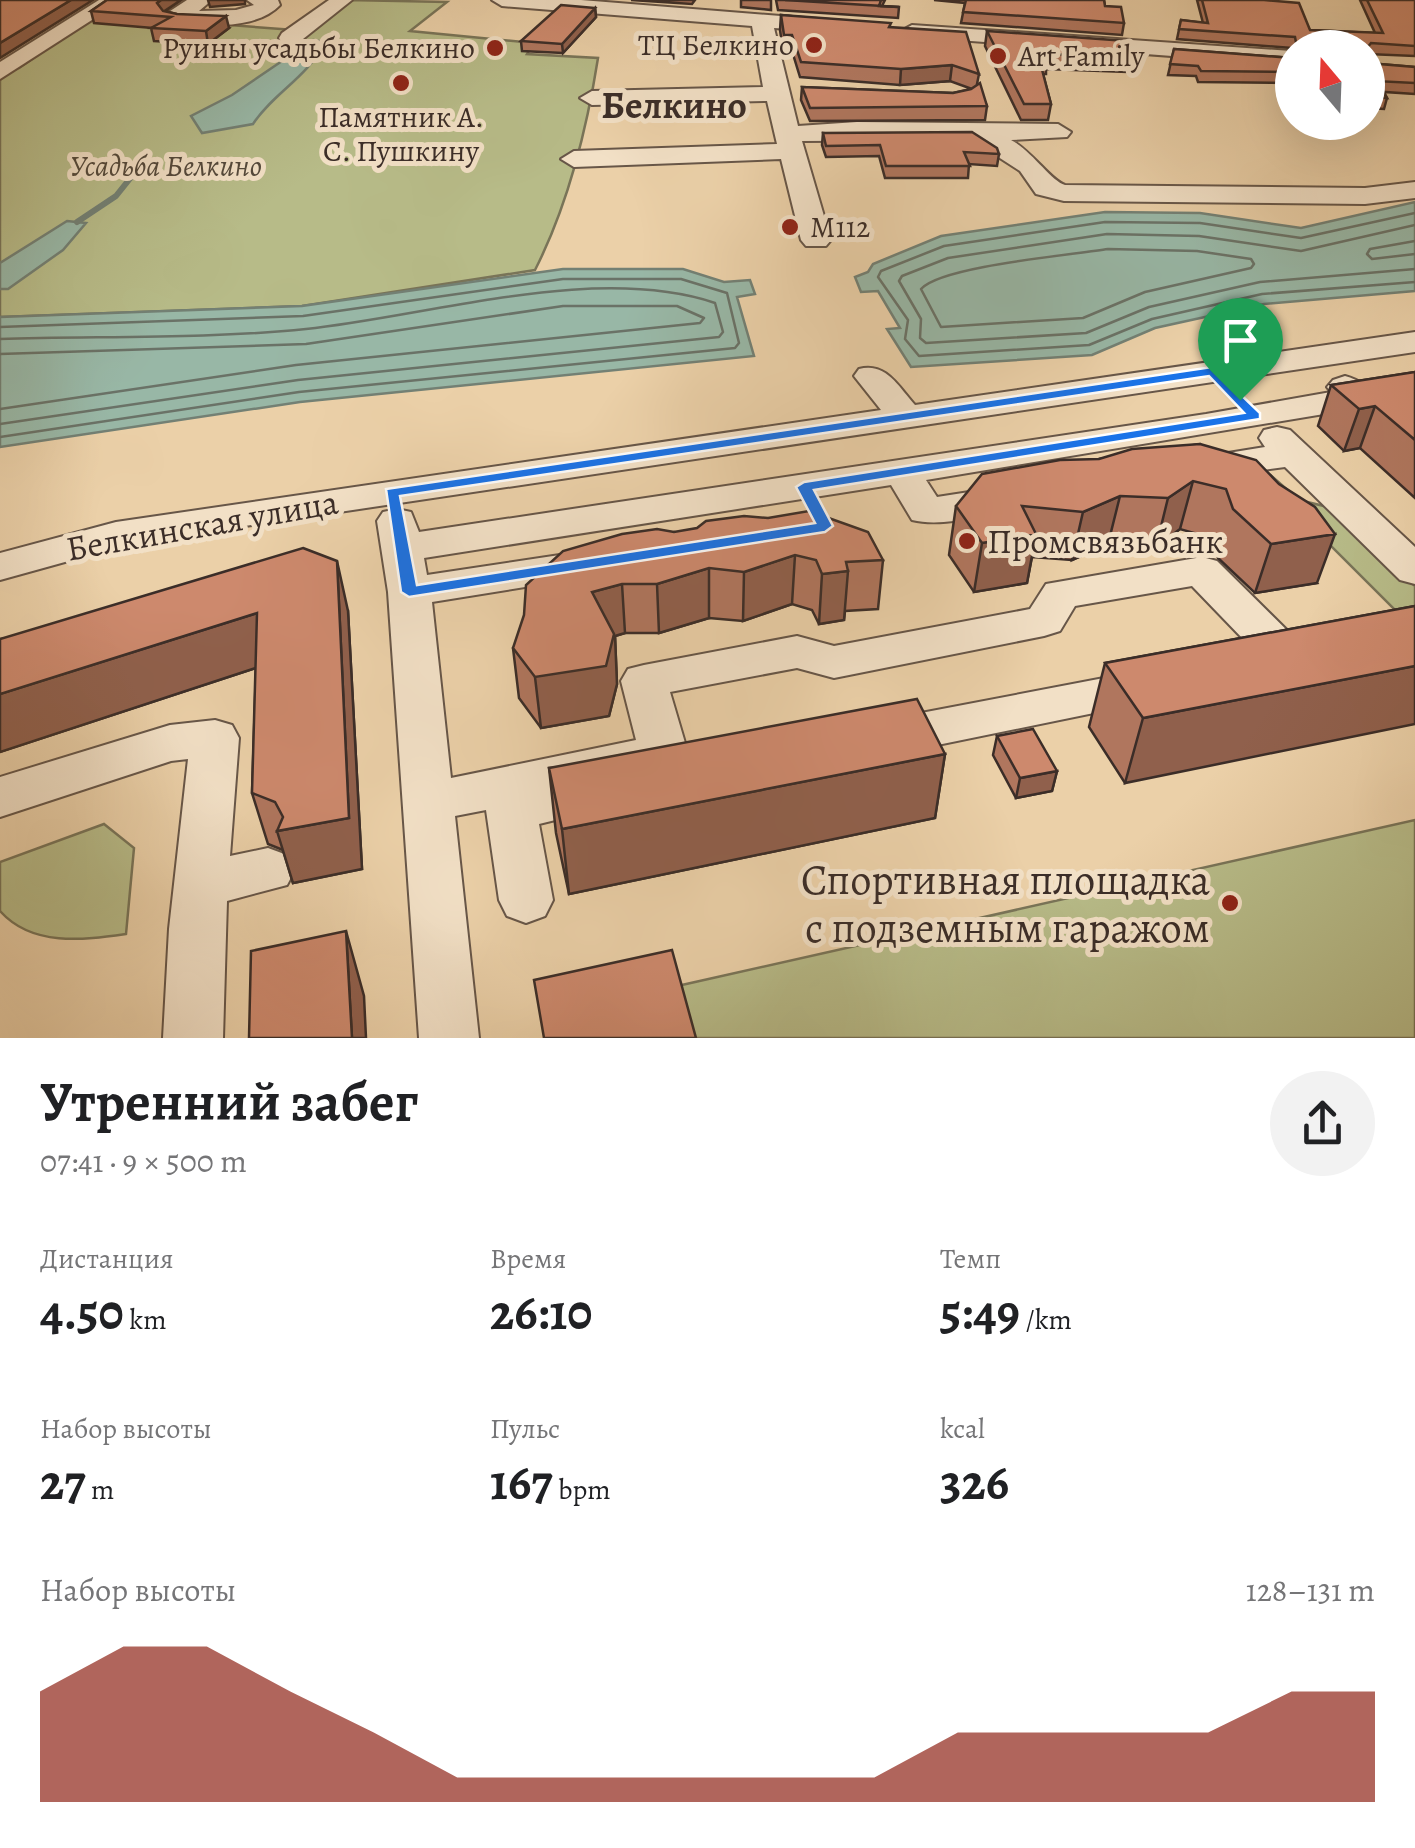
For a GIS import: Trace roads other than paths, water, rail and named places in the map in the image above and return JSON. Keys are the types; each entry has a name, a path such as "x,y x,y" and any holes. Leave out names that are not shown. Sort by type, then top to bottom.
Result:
{"street":[{"path":"0,72 113,0"},
{"path":"202,0 174,15 216,18 257,14 270,5 268,1 257,0"},
{"path":"290,38 342,0"},
{"path":"502,0 731,9 762,20 1275,57"},
{"path":"533,2 526,12 531,22 556,24"},
{"path":"762,20 776,90 816,240"},
{"path":"592,98 697,98 805,87"},
{"path":"614,126 632,148 670,157"},
{"path":"574,159 670,157 857,130 1058,132"},
{"path":"977,132 1030,165 1046,188 1064,193 1365,196 1415,190"},
{"name":"Белкинская улица","path":"0,567 116,535 1415,342"},
{"path":"406,570 804,487 1359,398 1308,358"},
{"path":"1212,371 1415,570"},
{"path":"871,376 906,417"},
{"path":"1162,474 1294,454"},
{"path":"902,472 926,511 1044,492"},
{"path":"804,487 825,526"},
{"path":"392,493 406,570 449,1038"},
{"path":"406,570 632,557"},
{"path":"430,802 664,753 644,680 797,652 834,662 942,643 1044,621 1061,594 1202,571 1306,656 833,748"},
{"path":"0,797 170,743 215,738 193,1038"},
{"path":"526,900 511,810 700,773"},
{"path":"202,884 268,870"}],"water":[{"path":"313,40 324,42 318,54 253,124 202,133 191,116 232,95"},
{"path":"1415,202 1415,291 1264,304 1155,328 1092,355 911,367 887,329 900,328 878,291 861,292 855,277 868,272 873,264 941,236 1105,212 1200,213 1301,228"},
{"path":"67,221 86,223 63,250 8,289 0,289 0,263"},
{"path":"563,269 683,269 724,282 750,280 755,294 737,297 754,356 300,402 0,447 0,317 302,306"}],"waterway":[{"path":"77,222 116,196 132,176"}],"place":[{"name":"ТЦ Белкино","path":"814,45"},
{"name":"Руины усадьбы Белкино","path":"495,48"},
{"name":"Art Family","path":"998,56"},
{"name":"Памятник А. С. Пушкину","path":"401,83"},
{"name":"М112","path":"790,227"},
{"name":"Промсвязьбанк","path":"967,541"},
{"name":"Спортивная площадка с подземным гаражом","path":"1230,903"}],"district":[{"name":"Белкино","path":"674,105"}],"park label":[{"name":"Усадьба Белкино","path":"166,166"}]}
